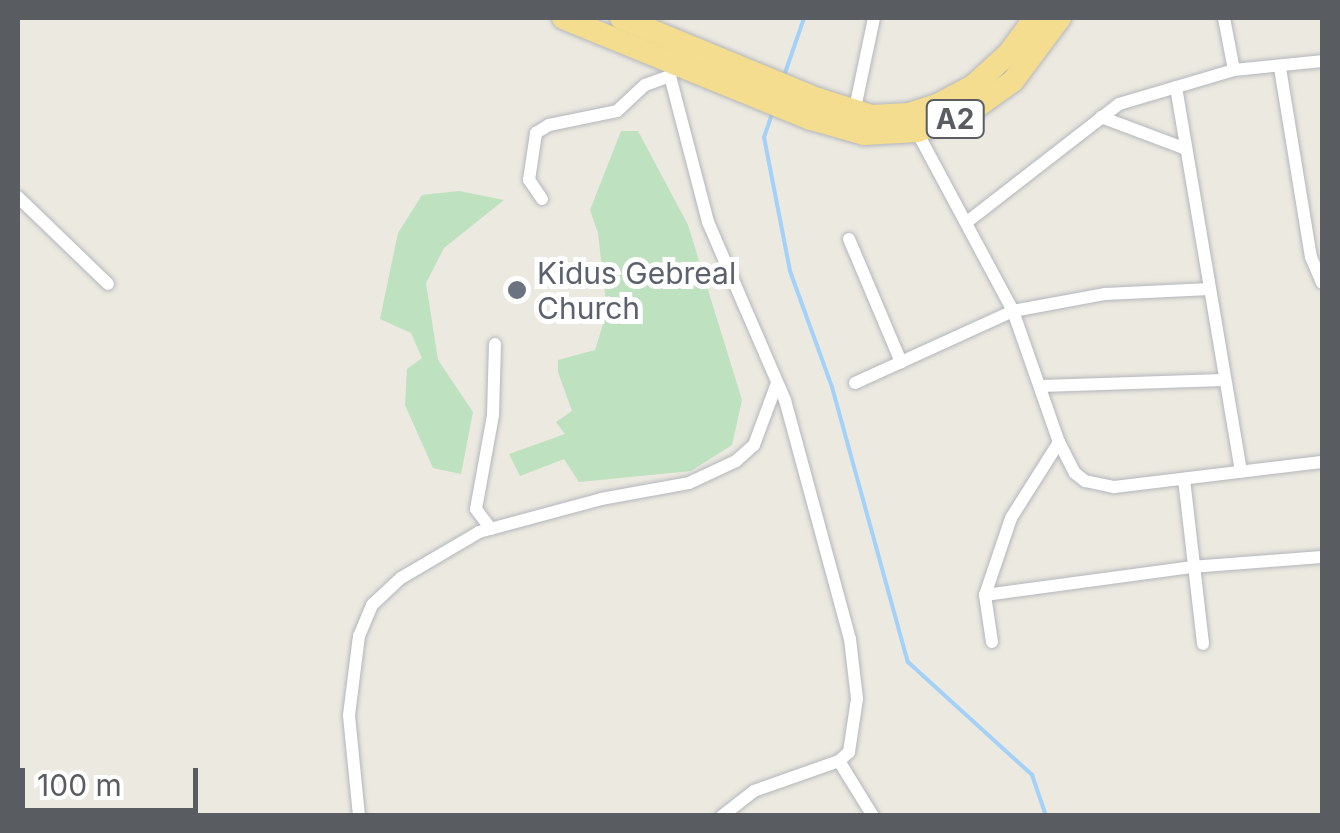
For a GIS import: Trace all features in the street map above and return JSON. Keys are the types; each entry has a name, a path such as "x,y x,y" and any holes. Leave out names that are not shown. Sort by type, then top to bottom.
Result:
{"highway":[{"name":"A2","path":"563,18 852,121 913,122 968,112 1013,80 1060,18"},
{"name":"A2","path":"622,18 676,61"},
{"name":"A2","path":"913,122 974,85 1009,53 1035,18"}],"street":[{"path":"852,121 874,18"},
{"path":"1224,18 1234,70"},
{"path":"542,199 529,180 536,133 549,125 617,112 676,61 708,222 777,383 850,639 857,699 849,752 840,762 754,792 722,816"},
{"path":"967,222 1119,104 1234,70 1322,61"},
{"path":"1280,68 1310,257 1322,283"},
{"path":"1176,88 1241,472"},
{"path":"1102,117 1186,149"},
{"path":"913,122 1013,310 1058,442 1075,473 1099,486 1322,462"},
{"path":"18,197 108,284"},
{"path":"849,239 901,362"},
{"path":"855,383 1013,310 1104,294 1210,289"},
{"path":"491,529 476,508 493,415 496,344"},
{"path":"1040,386 1225,380"},
{"path":"359,816 349,714 359,636 372,604 401,578 491,529 602,499 690,483 736,461 754,445 777,383"},
{"path":"992,642 986,595 1011,518 1058,442"},
{"path":"1184,479 1202,644"},
{"path":"986,595 1191,567 1322,557"},
{"path":"840,762 873,816"}],"green space":[{"path":"621,131 638,131 688,225 742,400 732,445 691,471 579,482 564,459 520,476 509,454 565,434 556,422 572,411 558,372 558,360 595,350 607,311 598,233 590,210"},
{"path":"459,191 504,200 444,248 426,283 438,360 473,412 461,474 433,468 405,405 407,369 422,358 411,333 380,319 398,233 422,195"}],"waterway":[{"path":"784,76 804,18"},
{"path":"772,114 764,137 790,271 832,387 908,662 1032,775 1046,816"}],"place":[{"name":"Kidus Gebreal Church","path":"517,290"}]}
